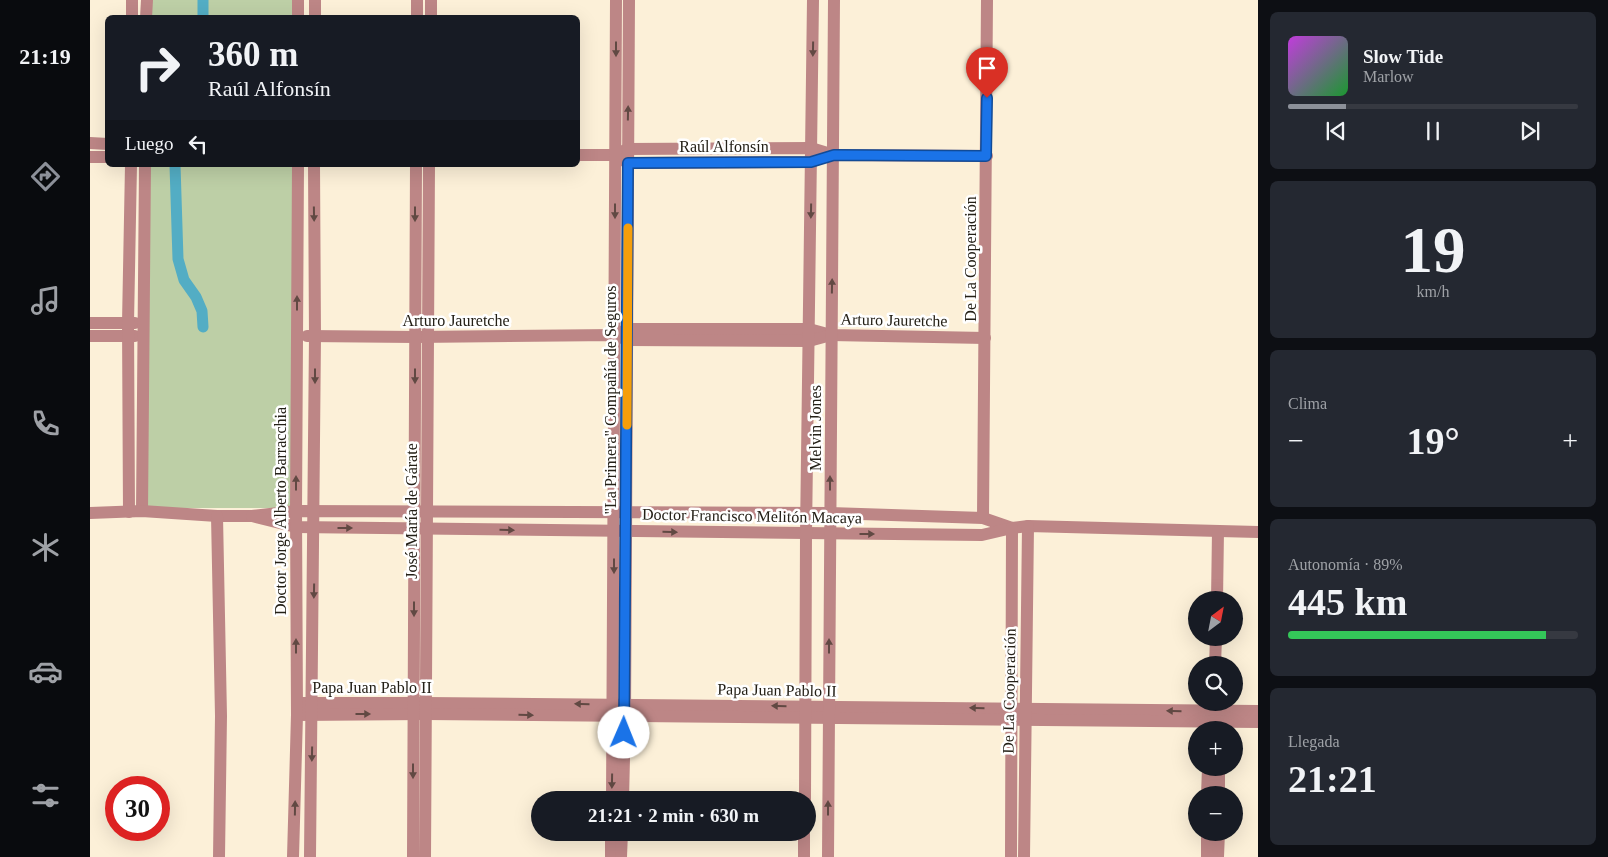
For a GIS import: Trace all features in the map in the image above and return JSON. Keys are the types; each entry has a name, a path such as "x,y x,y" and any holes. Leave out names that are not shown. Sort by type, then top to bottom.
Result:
{"street":[{"path":"132,0 132,15"},
{"path":"146,0 146,15"},
{"path":"298,0 298,15"},
{"path":"315,0 315,15"},
{"path":"417,0 417,15"},
{"path":"431,0 431,15"},
{"name":"\"La Primera\" Compañía de Seguros","path":"616,0 615,335 620,512 619,710 623,791"},
{"name":"\"La Primera\" Compañía de Seguros","path":"620,512 627,335 629,0"},
{"name":"Melvin Jones","path":"804,791 813,0"},
{"name":"Melvin Jones","path":"828,857 834,0"},
{"name":"De La Cooperación","path":"983,518 986,338 987,0"},
{"path":"90,143 105,144"},
{"name":"Raúl Alfonsín","path":"580,155 615,155 627,149 811,148 834,155 986,156"},
{"path":"615,155 628,163"},
{"name":"Raúl Alfonsín","path":"628,163 811,162 834,155"},
{"path":"90,157 105,157"},
{"path":"129,512 128,323 131,167"},
{"path":"142,511 145,167"},
{"name":"Doctor Jorge Alberto Barracchia","path":"294,857 297,709 298,167"},
{"name":"Doctor Jorge Alberto Barracchia","path":"310,857 313,709 314,167"},
{"name":"José María de Gárate","path":"416,167 414,511 421,528"},
{"name":"José María de Gárate","path":"425,857 420,708 421,528 428,511 429,167"},
{"path":"90,323 143,323"},
{"name":"Arturo Jauretche","path":"297,336 831,335 986,338"},
{"path":"90,336 143,336"},
{"name":"Doctor Francisco Melitón Macaya","path":"90,513 142,511 217,516 252,516 296,511 830,513 983,518 1012,528"},
{"path":"217,516 221,716 219,857"},
{"name":"Doctor Francisco Melitón Macaya","path":"252,516 296,527 314,528 806,534 982,534 1028,526 1258,532"},
{"name":"De La Cooperación","path":"1011,857 1028,526"},
{"name":"De La Cooperación","path":"1012,528 1024,857"},
{"path":"1216,591 1218,531"},
{"name":"José María de Gárate","path":"413,857 420,708"},
{"name":"Papa Juan Pablo II","path":"297,709 420,708 1018,714 1214,719 1258,722"},
{"name":"\"La Primera\" Compañía de Seguros","path":"613,791 619,710"},
{"name":"Papa Juan Pablo II","path":"1214,719 1258,712"},
{"path":"611,841 611,857"},
{"path":"622,841 622,857"},
{"path":"804,841 804,857"},
{"path":"1207,841 1207,857"},
{"path":"1218,841 1218,857"}],"green space":[{"path":"150,0 294,0 294,15 150,15"},
{"path":"148,167 294,167 293,508 146,508"}],"waterway":[{"path":"203,0 203,15"},
{"path":"175,167 178,259 184,280 196,297 202,311 203,327"}],"slow traffic":[{"path":"627,425 628,228"}],"route":[{"path":"624,733 628,163 811,162 834,155 986,156 987,98"}]}
